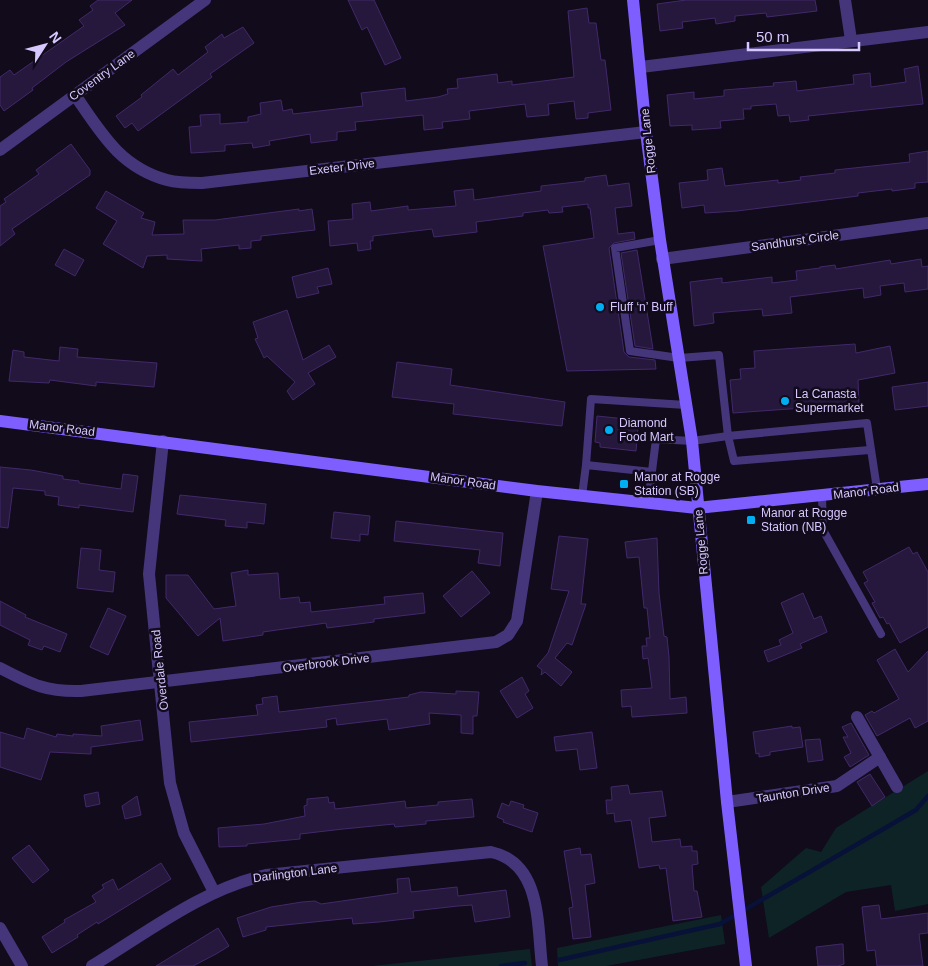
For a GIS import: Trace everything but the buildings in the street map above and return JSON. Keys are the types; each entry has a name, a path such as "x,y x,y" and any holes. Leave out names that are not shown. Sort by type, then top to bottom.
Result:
{"street":[{"name":"Coventry Lane","path":"0,150 204,0"},
{"name":"Rogge Lane","path":"633,0 646,132 662,259 692,441 727,802 746,966"},
{"path":"846,0 851,40"},
{"path":"641,67 928,32"},
{"name":"Exeter Drive","path":"75,95 111,146 138,168 168,181 202,184 646,132"},
{"name":"Sandhurst Circle","path":"662,259 928,223"},
{"name":"Manor Road","path":"0,421 164,441 537,492 697,508 928,484"},
{"name":"Overdale Road","path":"164,441 149,574 162,682 170,783 174,801 190,846 214,892"},
{"name":"Overbrook Drive","path":"0,668 33,685 56,692 81,692 496,642 508,635 517,621 537,492"},
{"path":"857,716 897,786"},
{"name":"Taunton Drive","path":"727,802 837,786 880,757"},
{"name":"Darlington Lane","path":"92,966 214,892 231,884 266,875 481,853 501,854 517,864 529,881 534,899 542,966"},
{"path":"0,928 22,966"}],"lane":[{"path":"660,240 615,248 630,351 679,358 719,355 728,436 734,461 870,450"},
{"path":"582,496 591,399 686,405"},
{"path":"648,503 656,440 692,441 867,423 877,489"},
{"path":"586,465 652,472"},
{"path":"822,496 823,530 880,634"}],"green space":[{"path":"928,771 928,904 895,911 891,885 846,892 769,938 761,887 806,848 821,852 836,828"},
{"path":"721,915 725,944 606,966 558,966 557,948"},
{"path":"530,949 532,966 372,966"}],"waterway":[{"path":"559,960 720,924 916,810 928,796"},
{"path":"501,966 525,963"}],"place":[{"name":"Fluff ‘n’ Buff","path":"600,307"},
{"name":"La Canasta Supermarket","path":"785,401"},
{"name":"Diamond Food Mart","path":"609,430"},
{"name":"Manor at Rogge Station (SB)","path":"624,484"},
{"name":"Manor at Rogge Station (NB)","path":"751,520"}]}
